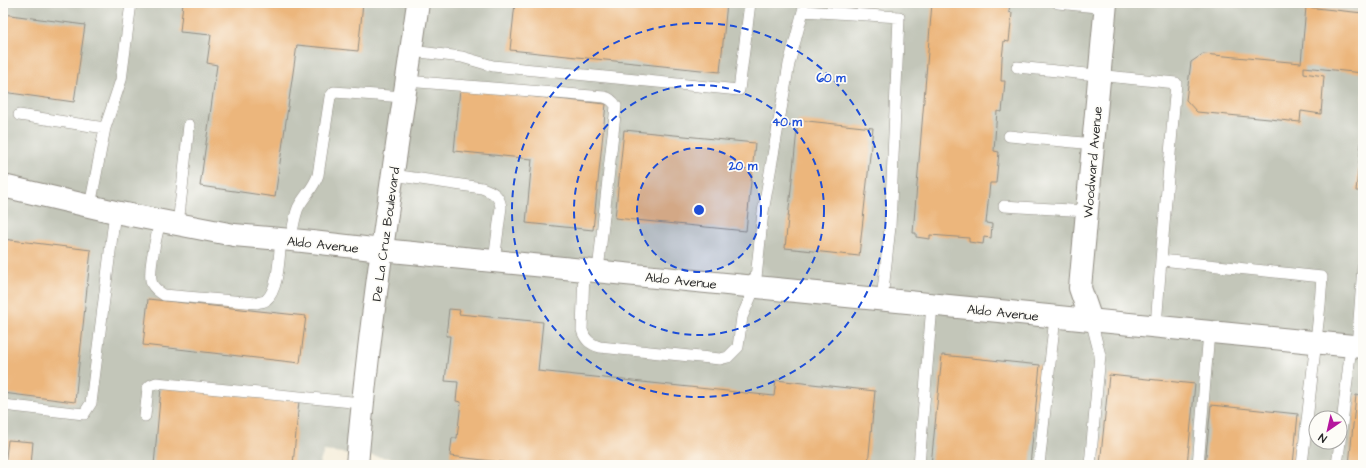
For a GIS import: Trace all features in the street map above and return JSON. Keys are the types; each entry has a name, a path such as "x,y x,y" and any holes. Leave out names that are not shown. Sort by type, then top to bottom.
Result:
{"street":[{"name":"De La Cruz Boulevard","path":"357,465 362,403 382,250 418,3"},
{"name":"Woodward Avenue","path":"1091,320 1080,288 1106,6"},
{"name":"Aldo Avenue","path":"3,186 115,212 234,235 1357,347"}],"lane":[{"path":"90,206 105,128 121,80 131,3"},
{"path":"411,51 462,56 493,66 739,90 750,3"},
{"path":"1058,3 1106,6"},
{"path":"189,125 169,223 150,274 152,284 157,291 164,295 257,303 265,301 271,294 276,284 286,240 298,209 304,198 315,184 318,175 330,97 334,92 405,89 597,96 610,98 616,106 582,330 585,339 592,345 720,359 728,357 738,347 742,317 755,287 763,212 789,64 803,11 899,17 890,227 882,300"},
{"path":"1017,67 1176,84 1156,326"},
{"path":"19,115 105,128"},
{"path":"1009,136 1094,144"},
{"path":"393,175 482,188 495,195 500,200 501,207 494,261"},
{"path":"1004,206 1087,212"},
{"path":"3,405 84,414 91,403 115,212"},
{"path":"1161,260 1322,276 1302,465"},
{"path":"1346,410 1357,347 1363,267"},
{"path":"919,465 932,305"},
{"path":"1039,465 1055,317"},
{"path":"1090,465 1100,355 1091,320"},
{"path":"1198,465 1209,332"},
{"path":"145,416 148,388 151,384 156,383 362,403"},
{"path":"1337,465 1339,450"}],"shaded area":[{"path":"3,3 1363,3 1363,465 456,465 324,451 319,465 3,465"},
{"path":"394,458 456,465 393,465"}],"building":[{"path":"183,3 363,3 358,51 297,45 275,197 200,186 217,65 207,63 211,35 180,32"},
{"path":"515,3 727,3 720,72 510,50"},
{"path":"932,3 1010,3 1009,12 1012,13 1009,42 1004,41 1002,58 1001,81 1005,81 1002,112 997,111 994,151 999,152 996,183 990,183 986,223 992,224 991,238 984,237 983,244 969,242 969,238 930,235 930,239 916,237 916,233 913,233"},
{"path":"1306,7 1363,13 1363,73 1304,67 1304,73 1324,76 1321,114 1301,111 1300,122 1197,112 1186,100 1191,62 1203,54 1301,63"},
{"path":"3,14 85,25 74,102 3,92"},
{"path":"460,89 606,104 593,230 526,223 532,159 454,151"},
{"path":"798,120 873,128 859,256 785,248"},
{"path":"624,130 755,143 746,231 615,218"},
{"path":"1362,136 1363,191 1356,191"},
{"path":"3,239 91,250 75,402 3,393"},
{"path":"148,299 306,316 300,363 143,345"},
{"path":"449,309 460,310 459,314 543,322 538,371 774,396 776,380 875,391 868,465 525,465 450,456 452,438 457,438 461,402 456,401 458,382 445,381 450,336 446,336"},
{"path":"942,355 1040,365 1030,465 931,465"},
{"path":"1109,375 1195,384 1187,465 1100,465"},
{"path":"161,388 299,401 293,465 154,465"},
{"path":"1356,395 1363,396 1363,465 1349,465"},
{"path":"1211,405 1298,414 1293,465 1205,465"},
{"path":"8,440 33,442 31,465 5,465"}]}
